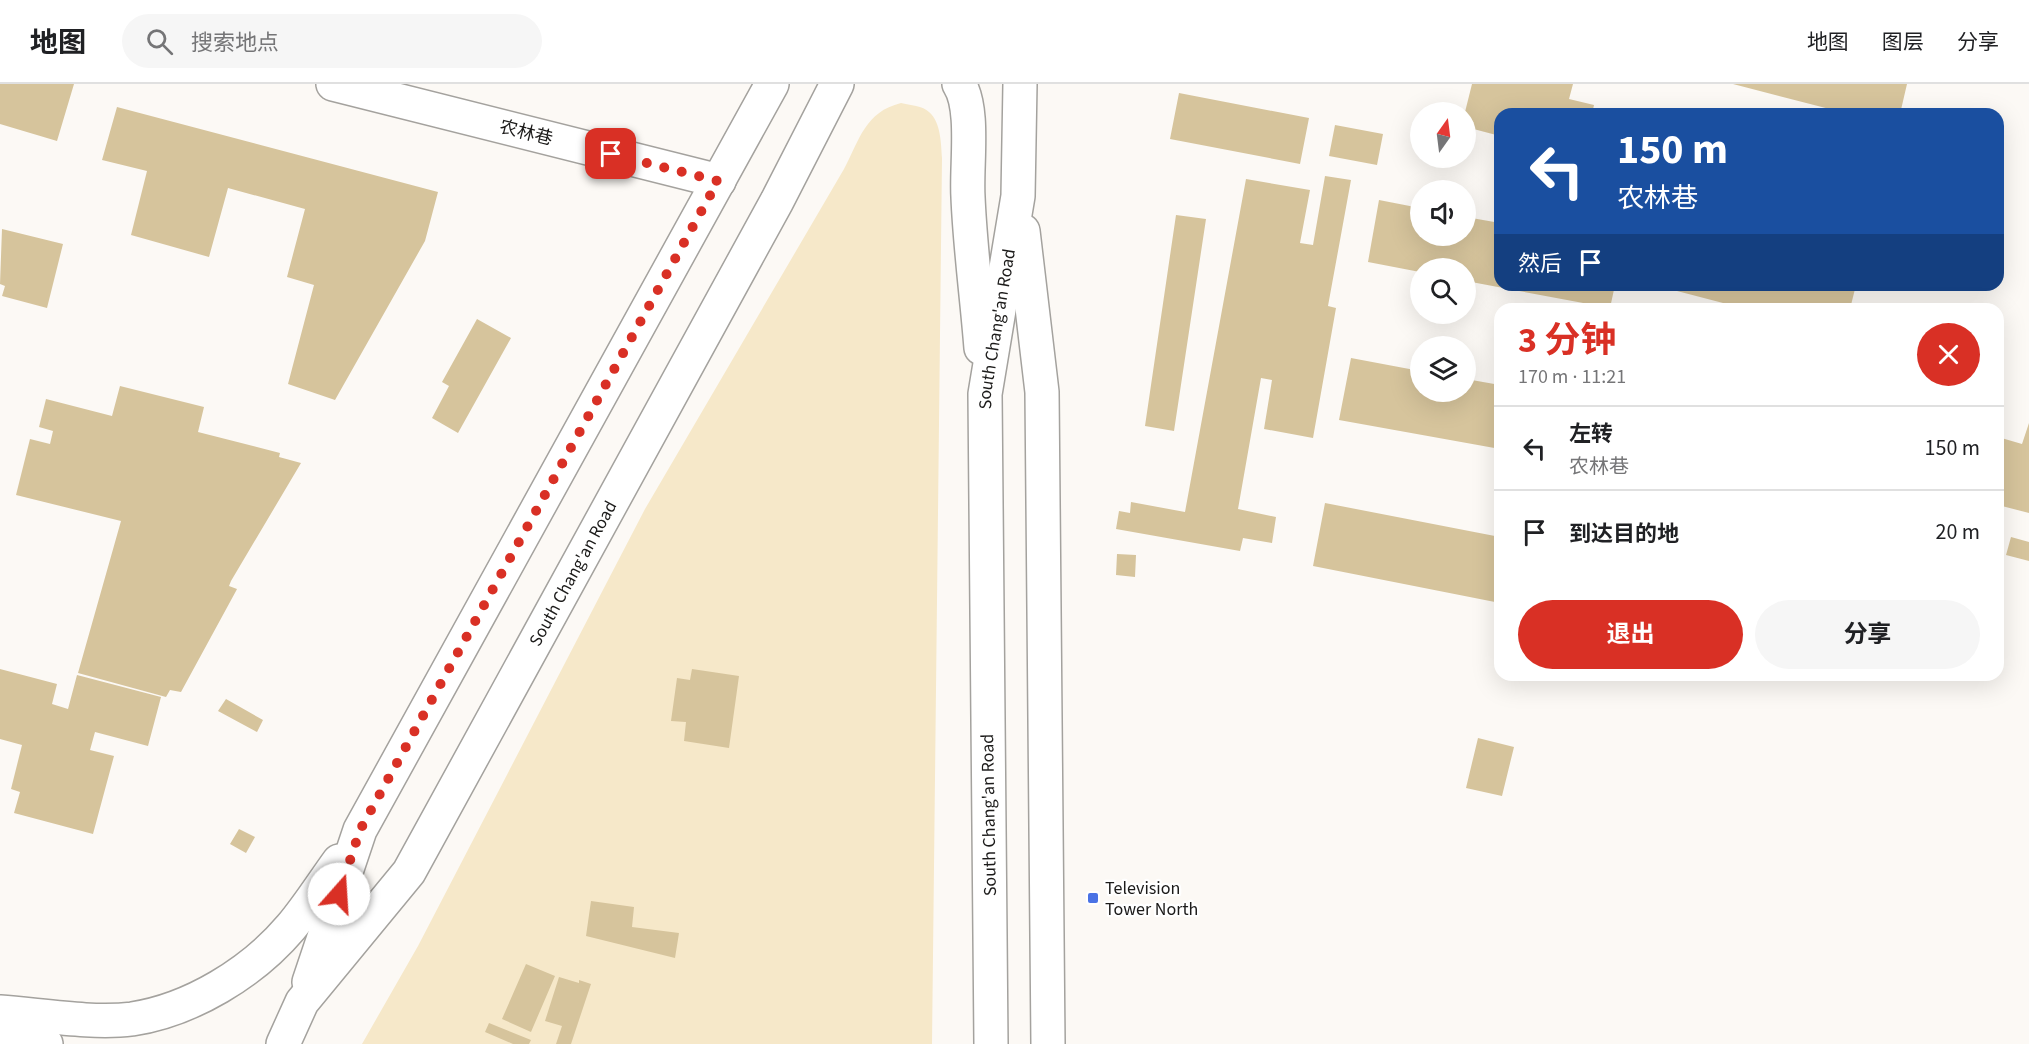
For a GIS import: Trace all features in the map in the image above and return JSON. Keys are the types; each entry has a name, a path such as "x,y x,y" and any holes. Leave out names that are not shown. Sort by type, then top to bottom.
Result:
{"main road":[{"name":"农林巷","path":"333,84 718,181"},
{"path":"0,1012 104,1020 131,1019 156,1014 205,994 254,962 291,927 360,830 772,84"},
{"name":"South Chang'an Road","path":"283,1044 302,1002 409,872 766,222 837,84"},
{"path":"807,144 859,84"},
{"path":"959,84 965,93 968,109 968,196 985,394"},
{"name":"South Chang'an Road","path":"991,1044 985,394 1018,192 1020,84"},
{"path":"1018,192 1042,392 1049,1037"},
{"path":"302,1002 360,830"},
{"path":"0,1033 46,1044"}],"shaded area":[{"path":"901,103 923,108 933,116 940,134 942,158 932,1044 362,1044 418,946 645,509 844,169 865,128 879,113"}],"building":[{"path":"0,84 74,84 57,141 0,124"},
{"path":"1472,84 1573,84 1569,99 1594,105 1593,108 1494,108 1494,134 1476,130 1476,102 1468,102"},
{"path":"1733,84 1907,84 1901,108 1826,108"},
{"path":"1179,93 1309,118 1300,164 1170,139"},
{"path":"117,107 438,192 425,241 335,400 288,384 314,285 287,277 305,209 228,188 209,257 131,235 147,171 102,160"},
{"path":"1335,125 1383,134 1377,165 1329,156"},
{"path":"1325,176 1351,180 1328,306 1336,308 1313,438 1264,429 1272,380 1261,378 1238,509 1276,517 1272,543 1243,538 1240,551 1116,529 1119,511 1130,513 1131,502 1185,512 1246,179 1310,190 1300,243 1313,245"},
{"path":"1379,200 1410,206 1410,246 1476,246 1476,219 1494,222 1494,286 1476,283 1476,258 1410,258 1410,270 1368,262"},
{"path":"1176,215 1206,219 1174,431 1145,426"},
{"path":"2,229 63,244 47,308 2,296 5,286 0,284"},
{"path":"1519,291 1614,291 1611,303 1583,303"},
{"path":"1677,291 1854,291 1852,303 1723,303"},
{"path":"477,319 511,338 458,433 432,418 449,386 442,382"},
{"path":"1351,358 1410,369 1410,402 1476,402 1476,381 1494,384 1494,448 1339,420"},
{"path":"120,386 204,407 198,432 280,453 279,457 301,463 231,581 229,586 237,589 181,692 170,690 166,697 78,673 121,521 16,495 30,439 50,444 53,431 39,427 46,399 112,416"},
{"path":"2029,423 2029,513 2004,507 2004,439 2022,444"},
{"path":"1325,503 1494,536 1494,602 1313,566"},
{"path":"2011,537 2029,542 2029,561 2006,555"},
{"path":"1117,554 1136,555 1135,577 1116,575"},
{"path":"0,669 57,684 52,704 68,709 77,675 161,697 148,746 95,732 90,750 114,756 93,834 14,813 20,792 11,789 22,745 0,739"},
{"path":"692,669 739,676 729,748 684,741 686,722 671,721 677,678 690,680"},
{"path":"226,699 263,720 257,732 218,711"},
{"path":"1478,738 1514,747 1502,796 1466,788"},
{"path":"239,829 255,837 246,853 230,844"},
{"path":"591,901 634,907 632,927 679,933 675,958 586,936"},
{"path":"526,964 555,976 531,1032 502,1019"},
{"path":"559,977 591,984 571,1044 556,1044 562,1026 545,1021"},
{"path":"489,1023 531,1040 529,1044 513,1044 485,1032"}],"place":[{"name":"Television Tower North","path":"1093,898"}],"route":[{"path":"339,894 360,830 718,181 611,154"}]}
